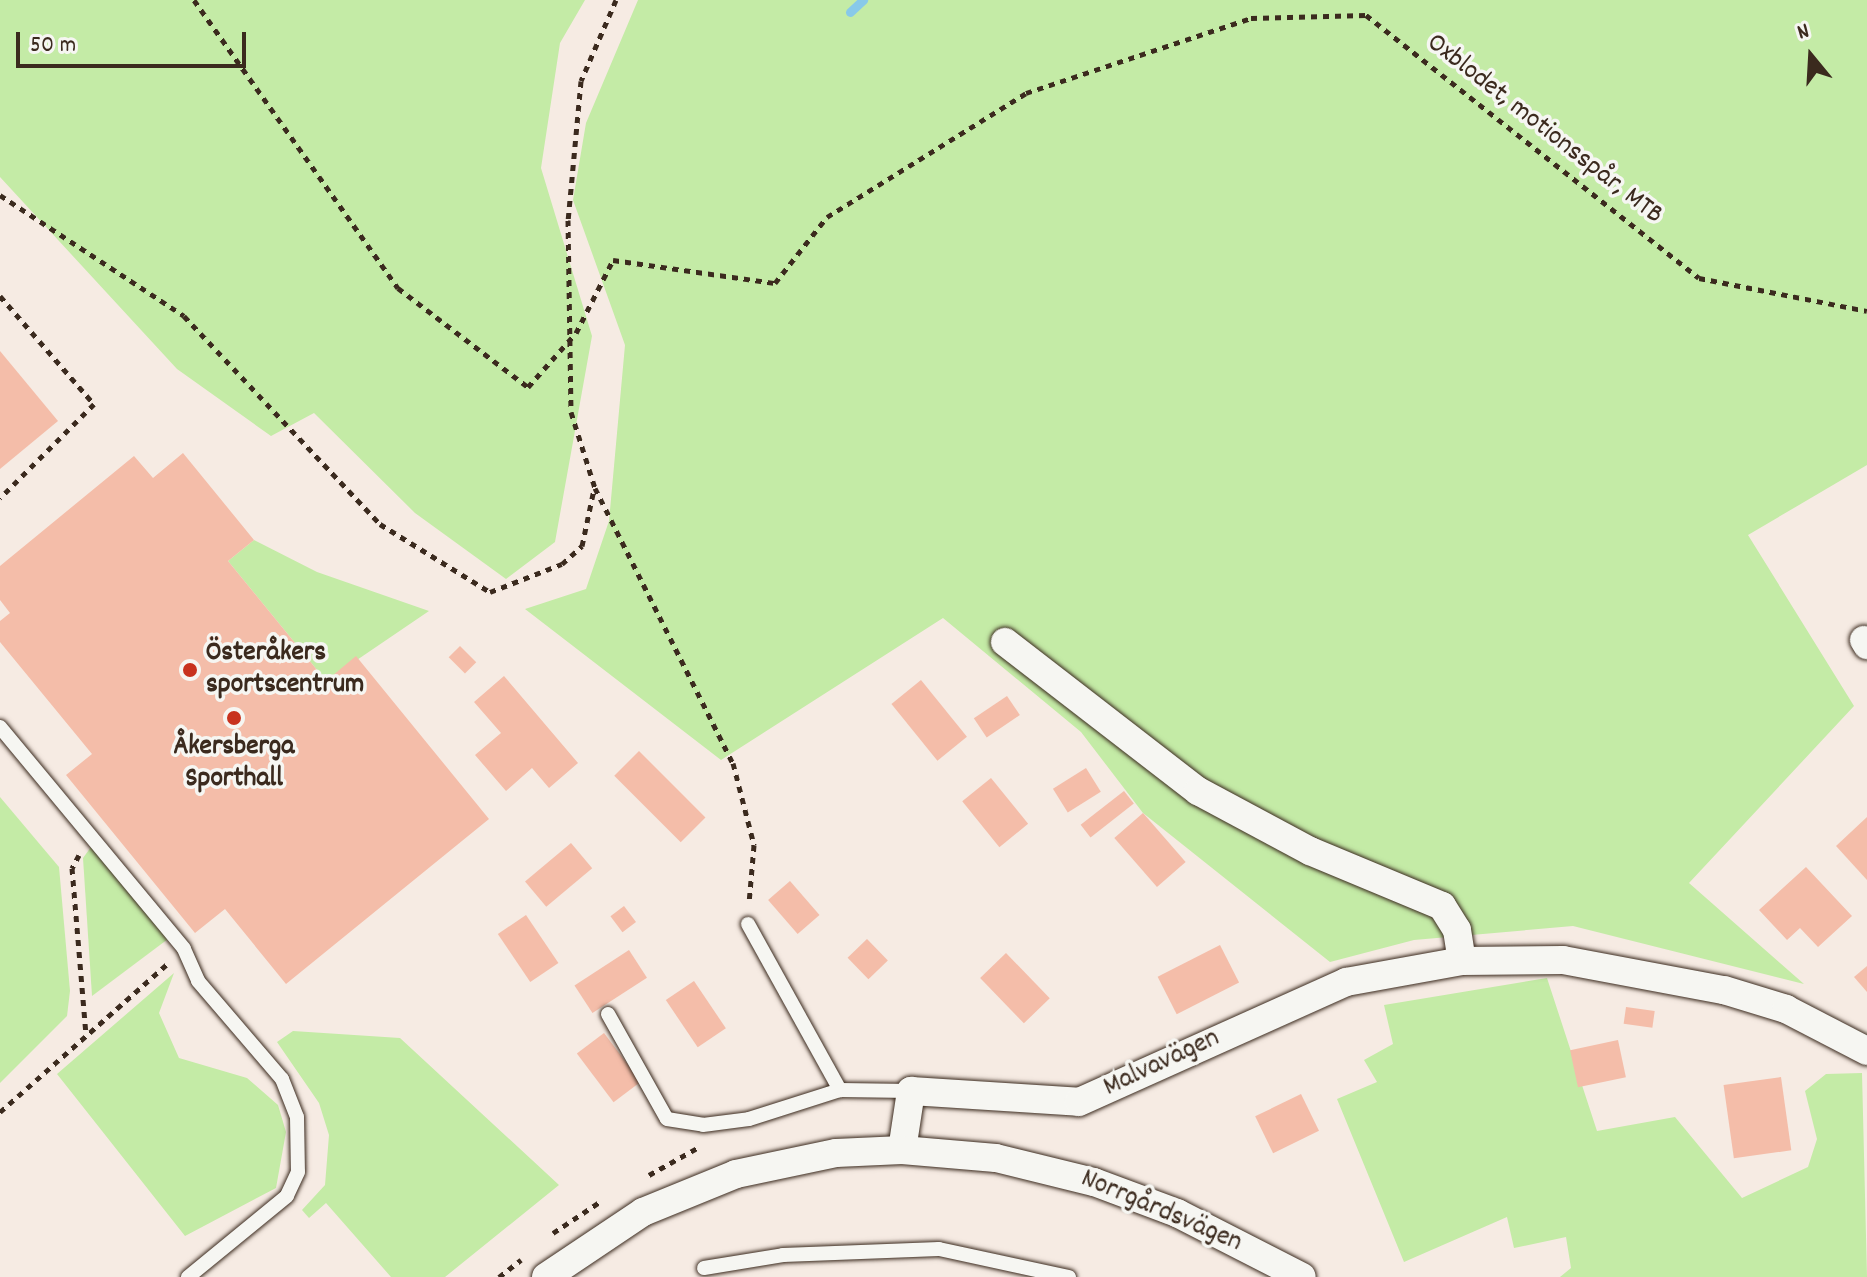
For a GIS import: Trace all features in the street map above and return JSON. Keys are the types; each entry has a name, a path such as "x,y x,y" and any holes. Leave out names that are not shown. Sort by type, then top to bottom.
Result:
{"street":[{"path":"1005,642 1198,791 1310,851 1442,906 1457,930 1462,961"},
{"name":"Malvavägen","path":"911,1091 1079,1102 1346,982 1462,961 1563,960 1724,990 1786,1009 1867,1051"},
{"path":"902,1150 911,1091"},
{"name":"Norrgårdsvägen","path":"546,1277 603,1236 685,1193 788,1162 902,1150 1066,1173 1164,1207 1302,1277"}],"lane":[{"path":"0,727 184,949 198,981 282,1079 301,1139 287,1196 188,1277"},
{"path":"748,924 840,1090"},
{"path":"608,1014 667,1119 703,1125 749,1119 840,1090 911,1091"},
{"path":"704,1268 783,1255 939,1249 1069,1277"}],"path":[{"name":"Oxblodet, motionsspår, MTB","path":"194,0 398,288 528,387 570,340 613,260 775,283 827,217 1026,93 1251,18 1366,15 1699,278 1867,311"},
{"path":"616,0 581,81 568,220 571,412 595,488 733,763 754,845 748,924"},
{"path":"0,195 184,316 380,524 490,592 562,564 582,546 595,488"},
{"path":"0,296 94,404 0,498"},
{"path":"86,1036 72,868 88,834"},
{"path":"0,1112 184,949"}],"green space":[{"path":"0,0 585,0 560,43 541,168 592,336 555,542 506,579 415,513 314,413 271,436 177,369 0,177"},
{"path":"638,0 1867,0 1867,465 1748,535 1854,706 1689,883 1804,984 1573,926 1414,940 1330,962 1143,813 1081,732 943,618 721,760 525,609 586,589 609,521 625,345 573,200 586,123"},
{"path":"254,540 317,572 429,611 326,681 228,561"},
{"path":"0,797 59,867 70,991 67,1016 0,1083"},
{"path":"91,847 168,939 92,996 83,858"},
{"path":"174,973 159,1013 179,1058 247,1078 278,1105 286,1132 276,1188 185,1236 57,1074"},
{"path":"1547,978 1597,1131 1675,1117 1742,1198 1808,1167 1817,1139 1805,1091 1826,1074 1862,1073 1867,1277 1560,1277 1571,1268 1566,1237 1514,1248 1507,1217 1404,1262 1337,1099 1377,1082 1364,1060 1393,1044 1384,1005"},
{"path":"293,1031 400,1038 559,1185 445,1277 391,1277 326,1203 309,1218 302,1210 325,1185 329,1135 319,1103 277,1042"}],"building":[{"path":"0,351 58,421 0,469"},
{"name":"Åkersberga Sporthall","path":"183,453 254,540 228,561 326,681 356,656 489,819 286,984 225,909 195,933 66,775 92,754 0,642 0,621 10,613 0,600 0,566 134,456 153,478"},
{"path":"460,646 476,662 465,674 449,657"},
{"path":"504,676 578,763 549,788 532,768 506,791 475,755 501,733 474,702"},
{"path":"921,680 967,737 937,761 891,704"},
{"path":"1007,696 1020,715 987,737 974,718"},
{"path":"639,751 705,817 681,842 614,776"},
{"path":"1086,768 1101,792 1068,812 1053,789"},
{"path":"991,778 1028,824 999,847 962,801"},
{"path":"1124,791 1134,804 1091,837 1081,825"},
{"path":"1143,813 1186,862 1157,887 1114,838"},
{"path":"1867,817 1867,880 1836,846"},
{"path":"571,843 592,868 546,907 525,882"},
{"path":"1806,867 1852,916 1818,947 1800,928 1787,940 1759,910"},
{"path":"790,881 820,915 798,934 768,900"},
{"path":"624,906 636,922 622,932 610,916"},
{"path":"526,915 558,963 530,982 498,934"},
{"path":"867,939 888,961 868,979 848,958"},
{"path":"1220,945 1239,982 1177,1014 1158,977"},
{"path":"629,950 647,978 592,1013 574,985"},
{"path":"1006,953 1050,998 1024,1023 980,978"},
{"path":"1867,966 1867,992 1854,977"},
{"path":"694,981 726,1028 698,1047 666,1000"},
{"path":"1626,1007 1655,1011 1652,1028 1624,1024"},
{"path":"604,1033 641,1082 614,1102 577,1053"},
{"path":"1618,1040 1626,1077 1578,1087 1570,1050"},
{"path":"1781,1077 1791,1150 1734,1158 1724,1085"},
{"path":"1301,1094 1319,1131 1273,1153 1255,1116"}],"waterway":[{"path":"850,12 863,0"}],"place":[{"name":"Österåkers sportscentrum","path":"190,670"},
{"name":"Åkersberga Sporthall","path":"234,718"}]}
